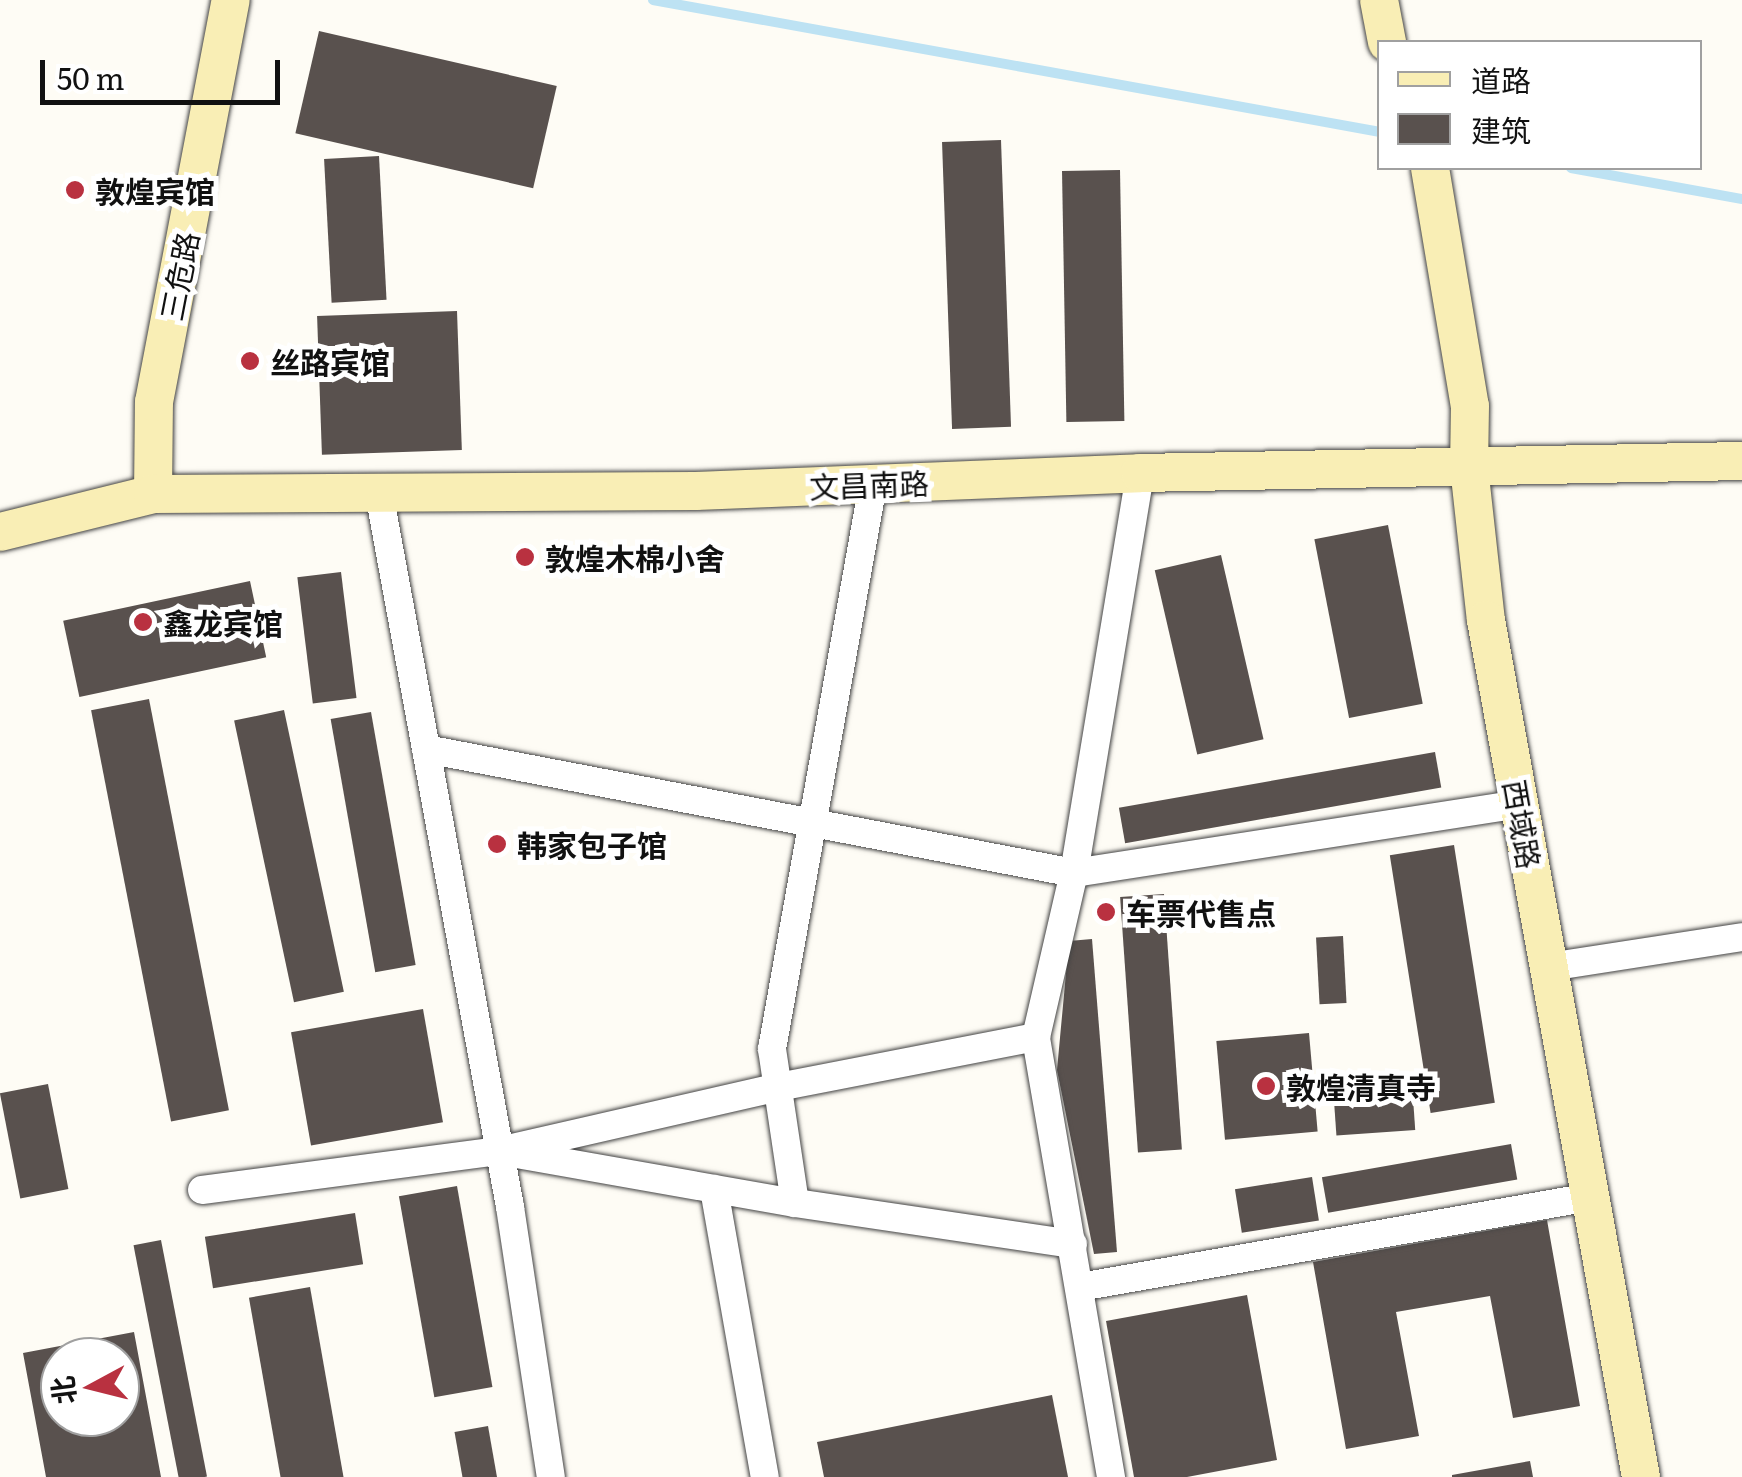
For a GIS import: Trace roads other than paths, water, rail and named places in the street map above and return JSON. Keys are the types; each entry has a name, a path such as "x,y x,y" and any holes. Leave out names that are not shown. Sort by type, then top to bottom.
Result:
{"street":[{"name":"三危路","path":"153,494 154,402 231,0"},
{"path":"1379,0 1386,40"},
{"path":"1403,0 1410,40"},
{"name":"西域路","path":"1420,175 1446,409 1469,467 1486,620 1641,1477"},
{"name":"文昌南路","path":"0,532 153,494 696,491 1140,473 1742,461"},
{"path":"1111,1477 1036,1038 1074,873 1140,473"},
{"path":"795,1203 772,1049 873,484"},
{"path":"378,493 500,1150 550,1477"},
{"path":"426,749 1074,873 1520,804"},
{"path":"1549,967 1742,936"},
{"path":"202,1190 500,1150 778,1087 1036,1038"},
{"path":"500,1150 795,1203 1073,1244"},
{"path":"714,1189 765,1477"},
{"path":"1080,1287 1590,1197"}],"waterway":[{"path":"653,0 1377,131"},
{"path":"1582,170 1742,199"}],"place":[{"name":"敦煌宾馆","path":"75,190"},
{"name":"丝路宾馆","path":"250,361"},
{"name":"敦煌木棉小舍","path":"525,557"},
{"name":"鑫龙宾馆","path":"143,622"},
{"name":"韩家包子馆","path":"497,844"},
{"name":"车票代售点","path":"1106,912"},
{"name":"敦煌清真寺","path":"1266,1086"}]}
